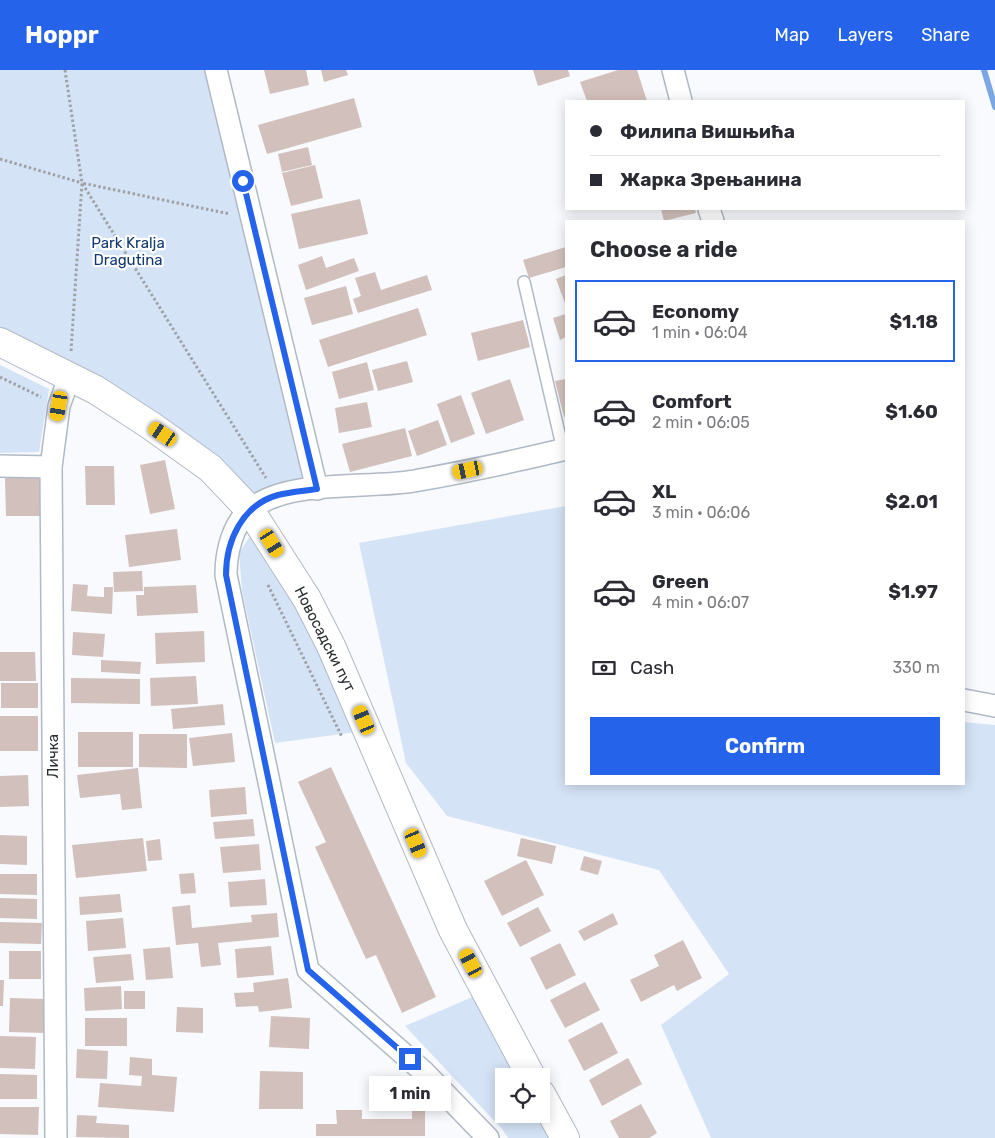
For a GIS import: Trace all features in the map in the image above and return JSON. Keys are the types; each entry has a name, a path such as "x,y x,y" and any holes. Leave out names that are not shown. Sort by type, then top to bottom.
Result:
{"main road":[{"name":"Новосадски пут","path":"0,342 70,375 96,390 189,452 210,468 250,510 307,599 332,646 453,930 528,1068"},
{"path":"550,1110 565,1138"}],"street":[{"path":"216,70 317,489"},
{"path":"673,70 681,100"},
{"name":"Личка","path":"56,1138 51,467 59,406 70,375"},
{"path":"488,1138 424,1072 308,970 226,575 226,561 232,539 250,510 277,495 317,489 412,482 565,450"},
{"path":"0,466 51,467"},
{"path":"965,700 995,706"}],"lane":[{"path":"524,282 565,450"}],"path":[{"path":"64,70 82,183 70,375"},
{"path":"0,159 82,183 252,218"},
{"path":"82,183 277,495"},
{"path":"0,377 59,406"}],"green space":[{"name":"Park Kralja Dragutina","path":"0,70 216,70 317,489 250,510 0,330"},
{"path":"0,365 49,389 39,452 0,453"},
{"path":"565,506 565,785 965,785 965,722 995,725 995,1138 711,1138 661,1025 729,974 659,870 447,816 406,763 359,543"},
{"path":"252,533 300,612 356,732 275,743 242,591 239,553"},
{"path":"477,995 515,1068 495,1068 495,1122 405,1026"},
{"path":"496,1123 543,1123 551,1138 508,1138"}],"building":[{"path":"264,70 306,70 309,85 270,94"},
{"path":"321,70 346,70 348,75 324,82"},
{"path":"533,70 568,70 570,76 538,86"},
{"path":"618,70 637,70 647,100 587,100 580,82"},
{"path":"354,98 362,127 267,154 258,125"},
{"path":"308,147 312,165 282,172 278,154"},
{"path":"315,165 323,198 291,206 282,173"},
{"path":"360,199 368,234 299,249 291,214"},
{"path":"661,210 695,210 696,213 664,220"},
{"path":"565,247 565,267 529,278 523,260"},
{"path":"322,256 326,268 354,258 359,271 306,290 298,265"},
{"path":"375,272 381,290 427,275 432,290 358,313 353,299 361,296 355,278"},
{"path":"565,275 565,303 556,279"},
{"path":"346,286 353,314 312,325 304,298"},
{"path":"418,308 427,335 328,367 319,340"},
{"path":"565,314 565,338 560,340 553,318"},
{"path":"523,320 530,347 478,361 471,333"},
{"path":"407,361 413,382 378,391 372,370"},
{"path":"367,362 374,390 339,399 332,372"},
{"path":"510,379 524,420 486,434 471,393"},
{"path":"565,379 565,417 564,417 555,381"},
{"path":"461,395 475,434 451,443 437,404"},
{"path":"367,402 372,427 339,433 335,408"},
{"path":"438,420 447,445 417,456 408,431"},
{"path":"405,428 412,456 350,472 342,444"},
{"path":"165,460 175,509 150,514 140,465"},
{"path":"85,466 114,466 115,505 86,505"},
{"path":"5,478 40,478 40,516 6,516"},
{"path":"177,529 181,560 129,567 125,535"},
{"path":"142,571 143,591 114,592 113,572"},
{"path":"73,584 88,585 87,596 104,597 104,587 113,587 112,614 71,611"},
{"path":"196,585 198,613 137,616 136,595 144,595 144,587"},
{"path":"204,631 205,662 156,664 155,633"},
{"path":"73,632 105,634 103,657 72,655"},
{"path":"0,652 35,652 36,681 0,681"},
{"path":"101,660 141,662 140,674 101,672"},
{"path":"196,676 198,704 151,706 150,678"},
{"path":"71,678 140,679 140,704 71,703"},
{"path":"1,683 38,683 38,708 1,708"},
{"path":"223,704 225,725 173,729 171,709"},
{"path":"0,716 38,716 38,751 0,751"},
{"path":"78,732 133,732 133,767 78,767"},
{"path":"232,733 235,762 193,766 189,738"},
{"path":"139,734 187,734 187,768 139,767"},
{"path":"331,767 436,997 402,1013 376,955 366,959 315,847 326,842 298,782"},
{"path":"138,768 142,808 122,810 120,794 80,798 77,775"},
{"path":"28,775 29,806 0,807 0,776"},
{"path":"245,787 247,814 211,817 209,790"},
{"path":"253,819 255,836 215,839 213,822"},
{"path":"0,835 27,836 27,865 0,864"},
{"path":"143,838 147,871 76,878 72,845"},
{"path":"521,838 556,846 552,864 517,856"},
{"path":"160,839 162,860 148,861 146,841"},
{"path":"259,844 261,870 223,873 220,847"},
{"path":"584,856 602,861 598,875 580,870"},
{"path":"526,860 544,895 502,916 484,881"},
{"path":"194,873 196,893 181,894 179,874"},
{"path":"0,874 37,874 37,895 0,894"},
{"path":"265,879 267,905 230,907 228,882"},
{"path":"120,894 122,912 80,915 79,897"},
{"path":"0,898 37,899 37,919 0,918"},
{"path":"190,905 192,928 252,922 251,915 277,913 279,937 218,943 221,965 201,967 198,943 176,945 172,907"},
{"path":"538,907 551,931 520,947 507,923"},
{"path":"613,913 618,924 584,941 578,931"},
{"path":"123,918 126,948 88,951 86,921"},
{"path":"0,922 42,923 41,944 0,943"},
{"path":"683,940 702,978 677,991 674,985 641,1002 630,980 659,966 654,955"},
{"path":"560,943 576,975 546,990 530,958"},
{"path":"271,946 274,975 237,978 235,949"},
{"path":"170,947 173,978 146,980 143,949"},
{"path":"9,951 41,951 41,979 9,979"},
{"path":"131,954 134,980 96,983 93,957"},
{"path":"288,978 292,1008 259,1012 258,1006 236,1007 234,993 254,992 253,983"},
{"path":"0,980 4,980 3,1006 0,1006"},
{"path":"585,982 600,1010 565,1028 550,1000"},
{"path":"121,986 122,1009 85,1011 84,988"},
{"path":"124,991 145,991 145,1009 124,1009"},
{"path":"10,998 46,999 45,1033 9,1032"},
{"path":"177,1007 203,1008 203,1033 176,1032"},
{"path":"271,1016 310,1018 309,1049 269,1047"},
{"path":"85,1018 127,1018 127,1046 85,1046"},
{"path":"602,1022 618,1053 584,1071 568,1040"},
{"path":"0,1036 36,1037 35,1069 0,1068"},
{"path":"77,1049 108,1051 107,1079 76,1078"},
{"path":"130,1057 152,1059 152,1075 177,1077 174,1112 98,1107 100,1083 141,1086 142,1076 129,1075"},
{"path":"628,1058 642,1084 602,1106 589,1080"},
{"path":"260,1071 303,1072 303,1109 259,1109"},
{"path":"0,1074 37,1075 37,1099 0,1099"},
{"path":"641,1104 657,1133 649,1138 619,1138 610,1121"},
{"path":"0,1107 39,1107 38,1135 0,1134"},
{"path":"336,1110 362,1110 362,1119 412,1119 412,1110 425,1110 425,1136 316,1136 316,1124 337,1124"},
{"path":"77,1115 97,1116 96,1123 129,1125 129,1138 76,1137"}],"waterway":[{"path":"984,70 995,107"}],"route":[{"path":"243,181 317,489 277,495 250,510 237,528 232,539 226,561 226,575 308,970 410,1059"}]}
